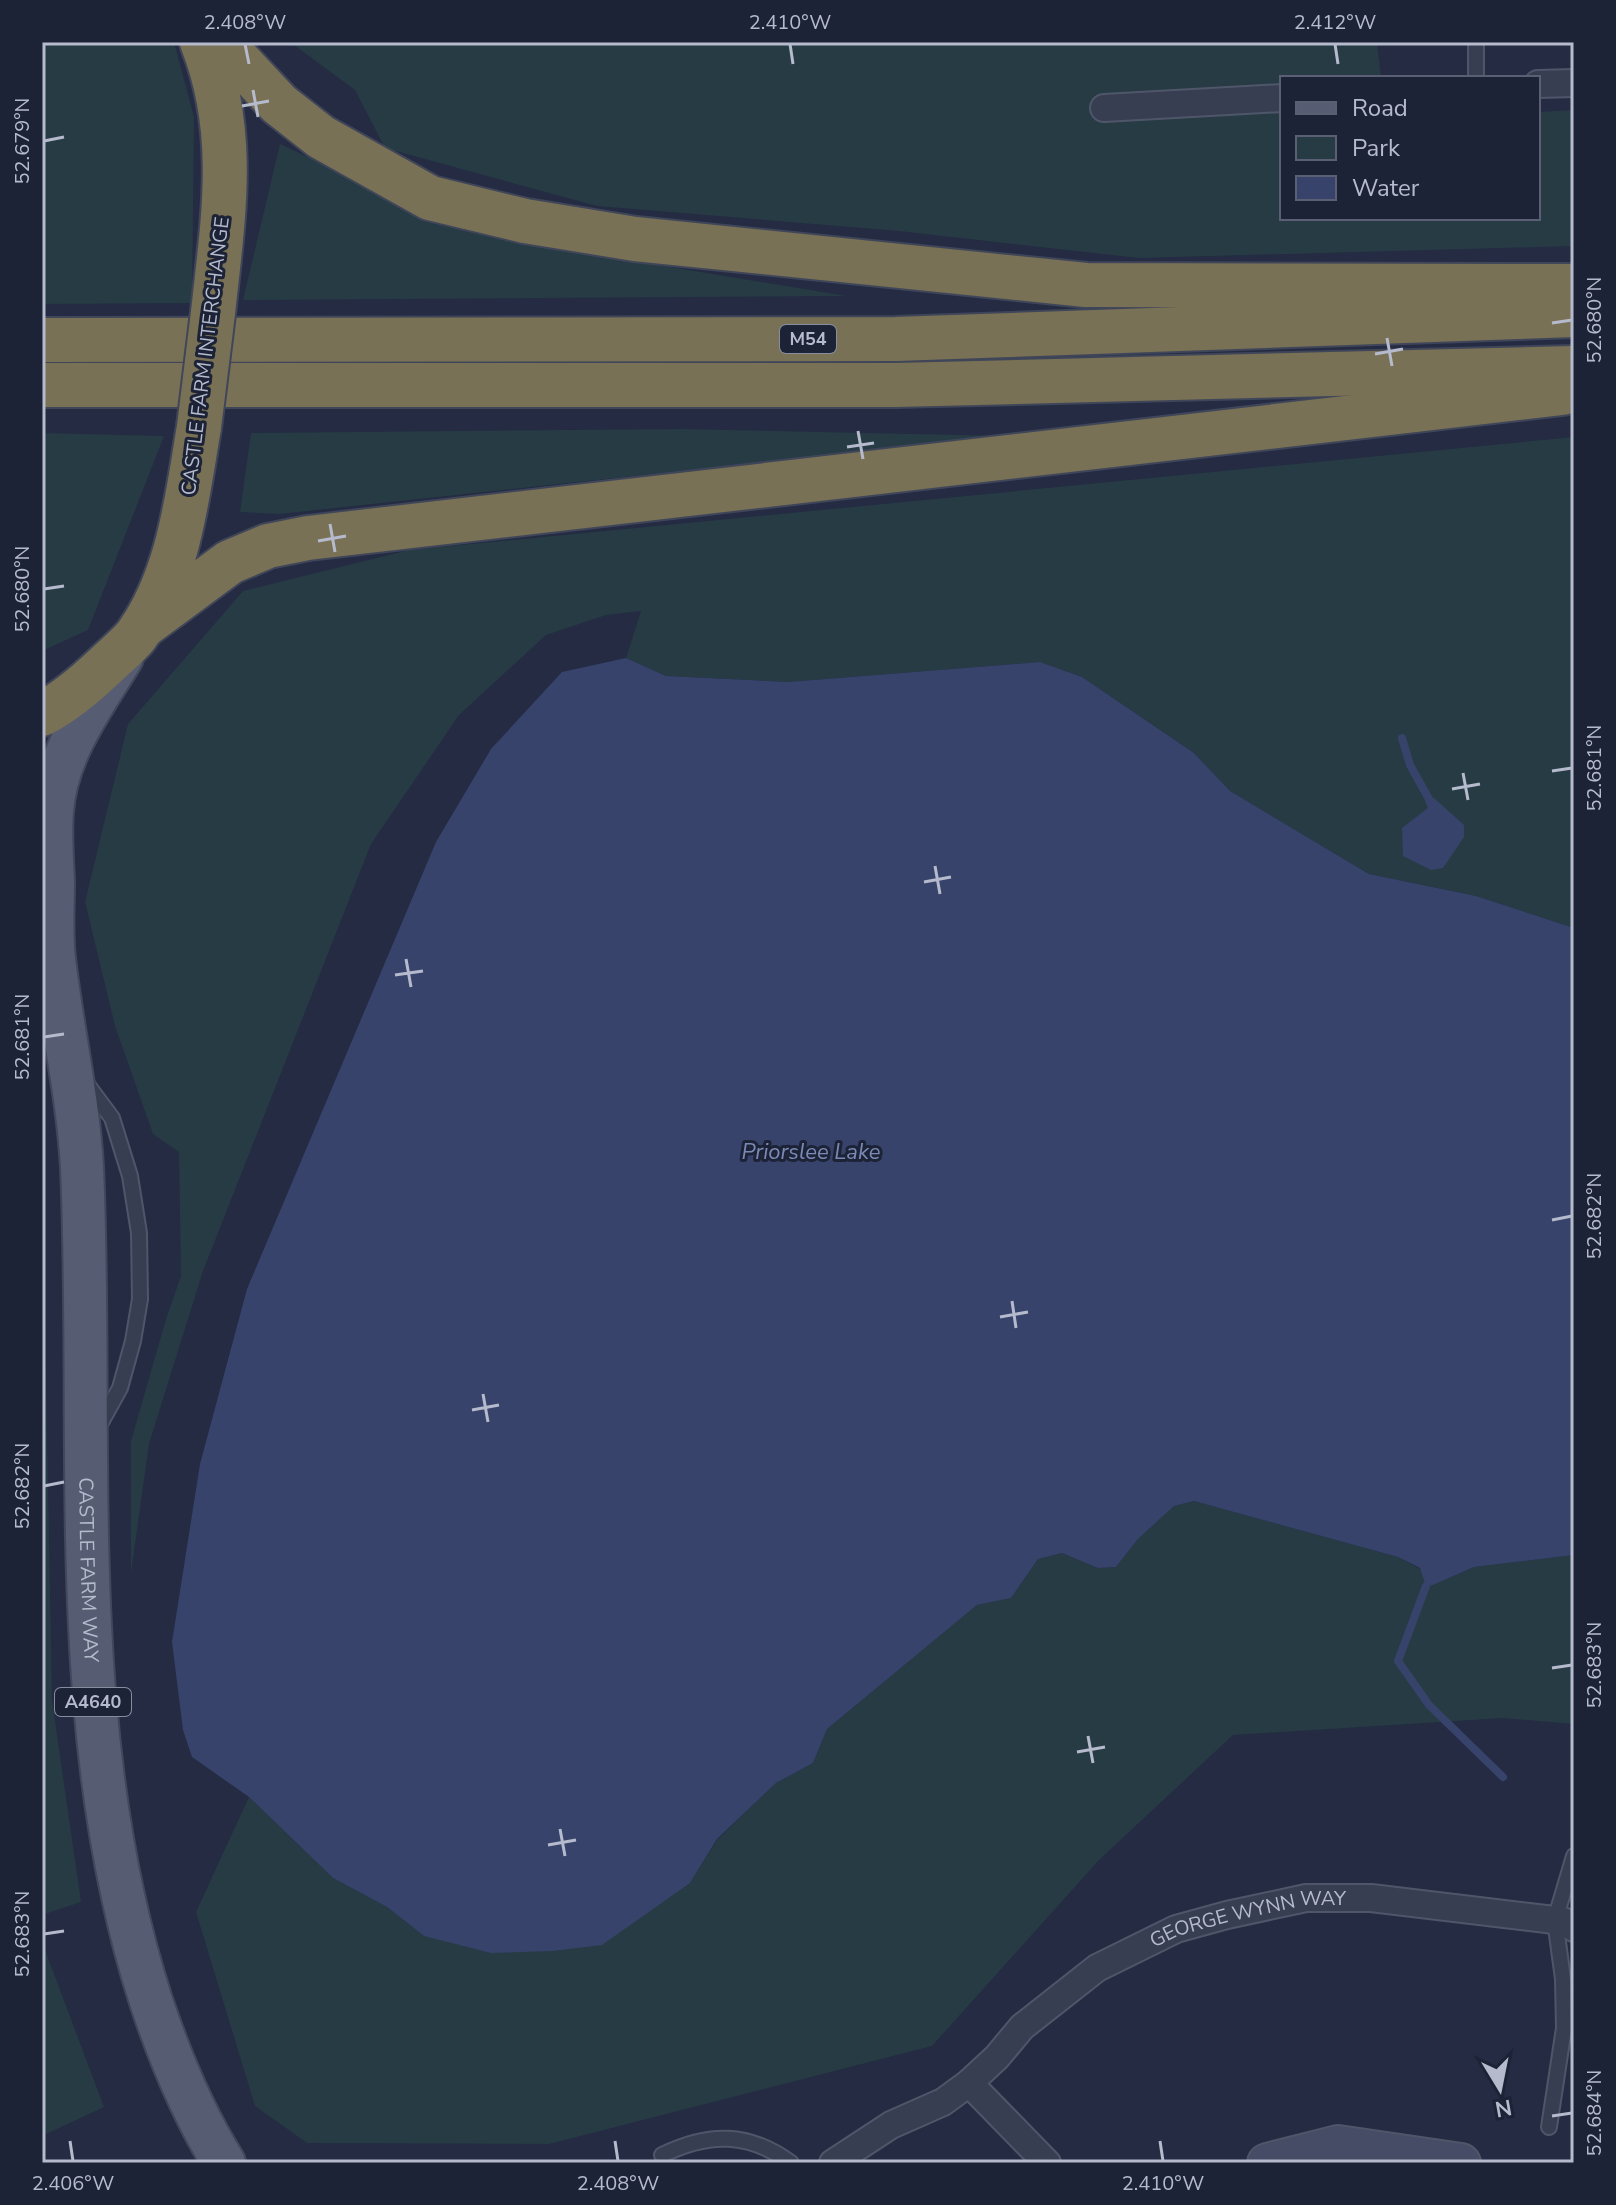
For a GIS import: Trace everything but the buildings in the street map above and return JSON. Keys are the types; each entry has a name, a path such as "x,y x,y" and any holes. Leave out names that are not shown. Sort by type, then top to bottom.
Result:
{"highway":[{"name":"CASTLE FARM INTERCHANGE","path":"42,714 89,681 138,633 165,580 183,517 199,427 226,181 226,145 216,84 202,42"},
{"path":"221,42 279,104 321,137 430,198 525,221 635,239 1086,285 1574,286"},
{"name":"M54","path":"42,340 896,339 1574,315"},
{"path":"42,385 895,385 1574,368"},
{"path":"138,633 230,562 268,546 308,538 1574,392"}],"main road":[{"name":"CASTLE FARM WAY","path":"138,633 67,749 59,776 52,810 48,942 71,1064 81,1162 92,1687 105,1801 117,1874 136,1953 167,2048 202,2129 224,2163"}],"street":[{"path":"1540,84 1574,83"},
{"path":"1104,108 1280,98"},
{"name":"GEORGE WYNN WAY","path":"833,2163 891,2125 943,2102 969,2083 997,2057 1022,2027 1097,1968 1176,1929 1306,1898 1371,1898 1564,1924"},
{"path":"969,2083 1047,2163"},
{"path":"1267,2163 1338,2145 1461,2163"}],"lane":[{"path":"1476,42 1476,76"},
{"path":"71,1064 112,1118 130,1176 139,1233 140,1299 133,1341 120,1388 88,1447"},
{"path":"1549,2127 1564,2028 1564,1924 1574,1856"},
{"path":"662,2155 680,2146 729,2137 754,2141 791,2163"}],"green space":[{"path":"42,42 174,42 194,117 192,303 42,304"},
{"path":"290,42 1377,42 1381,76 1280,76 1280,220 1540,220 1540,112 1574,110 1574,246 1139,258 899,231 597,206 385,148 355,90"},
{"path":"280,144 439,218 514,241 846,296 243,300"},
{"path":"682,429 1007,436 279,514 240,512 251,433"},
{"path":"42,433 164,436 88,630 42,651"},
{"path":"1574,437 1574,928 1476,896 1369,874 1230,791 1194,753 1082,677 1040,662 788,682 666,676 626,658 641,611 606,615 546,635 459,715 371,844 203,1271 149,1444 131,1573 131,1441 181,1276 179,1152 153,1134 115,1026 85,902 128,724 243,591 409,550"},
{"path":"42,1165 52,1700 81,1902 42,1915"},
{"path":"1194,1501 1398,1557 1420,1569 1433,1585 1474,1567 1574,1555 1574,1724 1503,1718 1233,1735 1099,1860 932,2046 549,2144 307,2143 255,2106 196,1912 249,1797 333,1878 387,1907 424,1936 690,1883 717,1840 776,1783 813,1763 827,1729 977,1605 1011,1598 1038,1559 1062,1553 1098,1568 1116,1567 1138,1539 1174,1506"},
{"path":"42,1942 104,2107 42,2136"}],"water":[{"name":"Priorslee Lake","path":"626,658 666,676 788,682 1040,662 1082,677 1194,753 1230,791 1369,874 1476,896 1574,928 1574,1555 1474,1567 1426,1586 1420,1568 1398,1557 1194,1501 1174,1506 1138,1539 1116,1567 1098,1568 1062,1553 1038,1559 1011,1598 977,1605 827,1729 813,1763 776,1783 717,1839 690,1883 602,1945 491,1953 424,1936 387,1907 333,1878 249,1797 192,1757 183,1730 172,1642 200,1464 247,1289 436,842 491,749 562,672"},
{"path":"1434,798 1464,825 1464,837 1443,868 1431,870 1403,856 1402,828 1428,808 1425,801"}],"waterway":[{"path":"1402,738 1410,765 1429,799"},
{"path":"1426,1586 1398,1661 1429,1705 1503,1777"}]}
